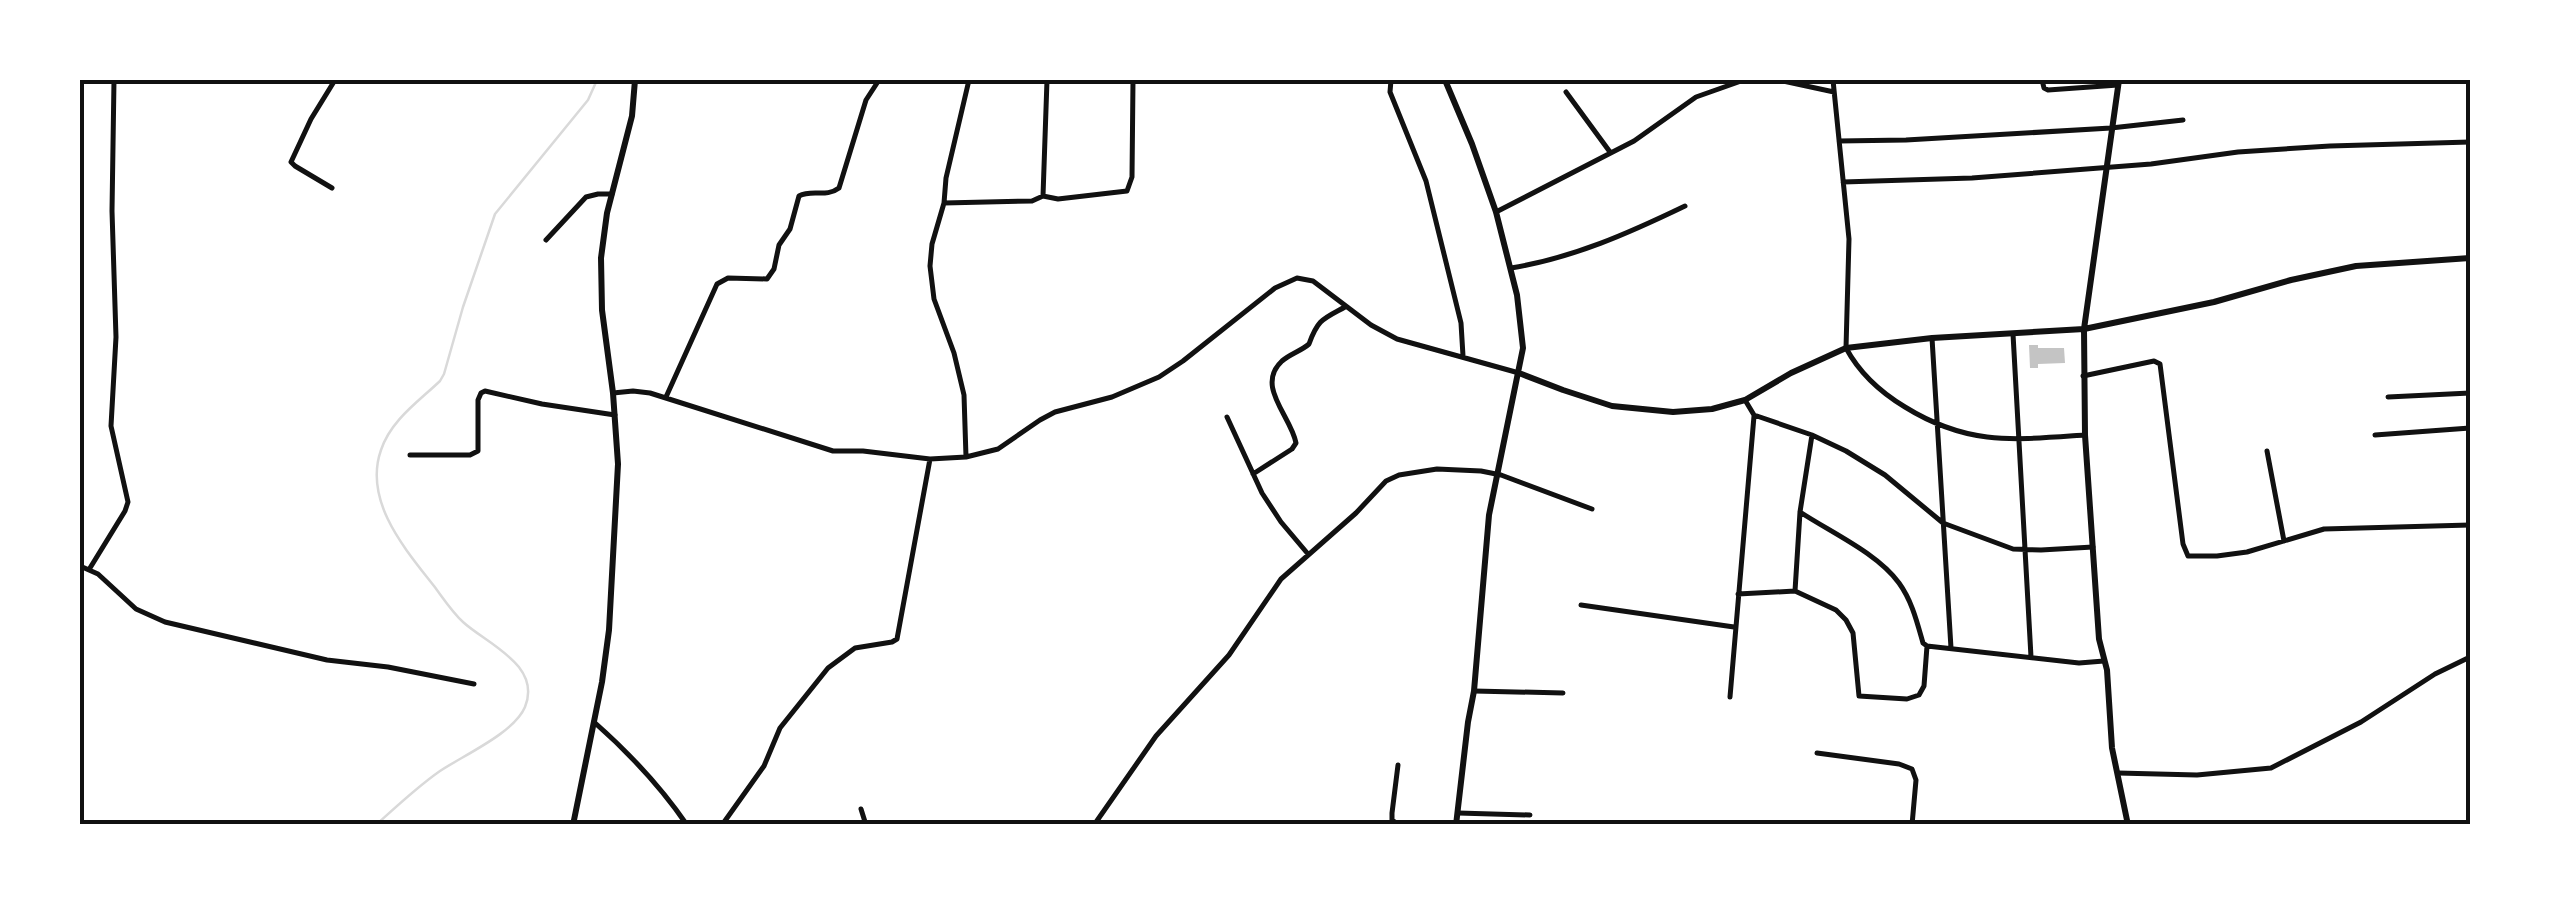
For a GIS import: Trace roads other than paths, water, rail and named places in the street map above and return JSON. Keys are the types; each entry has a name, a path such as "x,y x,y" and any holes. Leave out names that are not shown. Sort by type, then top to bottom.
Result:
{"street":[{"path":"90,568 128,502 111,426 116,321 112,211 114,80"},
{"path":"332,188 295,166 292,160 335,80"},
{"path":"573,825 609,630 618,482 600,270 612,194 632,116 635,80"},
{"path":"666,398 718,284 728,278 767,278 774,269 779,245 790,229 799,196 828,194 839,188 866,100 879,80"},
{"path":"966,457 964,395 930,274 932,244 970,80"},
{"path":"1042,196 1047,80"},
{"path":"944,203 1122,193 1130,187 1133,80"},
{"path":"1390,80 1390,92 1426,181 1460,322 1463,356"},
{"path":"1445,80 1496,212 1511,268 1524,353 1496,474 1484,553 1474,690 1456,825"},
{"path":"1496,212 1646,133 1696,98 1744,80"},
{"path":"1778,80 1834,92"},
{"path":"1834,80 1849,239 1846,348 1862,373 1879,390 1938,426 1970,435 2019,440 2084,435"},
{"path":"2042,80 2048,90 2118,82 2084,329 2082,376 2100,639 2109,685 2112,748 2128,825"},
{"path":"1566,92 1610,152"},
{"path":"1838,140 1906,140 2184,120"},
{"path":"1842,182 1925,181 2151,164 2250,151 2470,142"},
{"path":"546,240 586,197 612,194"},
{"path":"1511,268 1578,252 1685,206"},
{"path":"612,393 634,391 666,398 833,451 930,459 966,457 998,449 1055,412 1112,397 1159,378 1287,281 1297,278 1314,282 1370,325 1397,339 1519,372 1585,398 1627,409 1673,412 1724,407 1745,400 1846,348 1932,338 2084,329 2214,302 2356,266 2470,258"},
{"path":"1254,474 1296,443 1271,387 1274,370 1310,344 1320,321 1345,306"},
{"path":"2012,334 2031,658"},
{"path":"1932,338 1952,648"},
{"path":"2082,376 2154,361 2160,364 2188,556 2232,554 2324,530 2470,525"},
{"path":"410,456 470,455 478,451 478,400 485,391 557,407 614,414"},
{"path":"2388,398 2470,394"},
{"path":"1730,696 1754,415 1745,400"},
{"path":"1754,415 1846,451 1884,475 1943,523 2013,549 2093,547"},
{"path":"1228,417 1272,509 1308,554"},
{"path":"2375,436 2470,428"},
{"path":"1795,591 1800,512 1812,435"},
{"path":"2268,452 2284,541"},
{"path":"722,825 764,766 780,728 828,668 855,648 897,639 930,459"},
{"path":"1094,825 1169,720 1229,655 1275,586 1394,476 1445,468 1496,474 1592,509"},
{"path":"1800,512 1890,572 1910,601 1923,643 1928,646 2079,663 2104,661"},
{"path":"80,566 90,568 104,579 130,606 156,619 306,656 474,684"},
{"path":"1738,594 1795,591 1836,610 1854,638 1859,696 1908,699 1920,695 1928,646"},
{"path":"1582,606 1734,627"},
{"path":"2118,773 2197,775 2271,768 2360,722 2435,674 2470,657"},
{"path":"1474,690 1563,694"},
{"path":"594,722 616,741 687,825"},
{"path":"1817,753 1899,764 1912,770 1916,780 1912,825"},
{"path":"1398,765 1392,820 1399,825"},
{"path":"861,809 866,825"},
{"path":"1458,814 1530,815"}],"waterway":[{"path":"376,825 432,777 500,734 525,707 528,692 519,667 459,618 400,540 382,506 377,469 391,430 444,374 495,214 588,100 597,80"}]}
